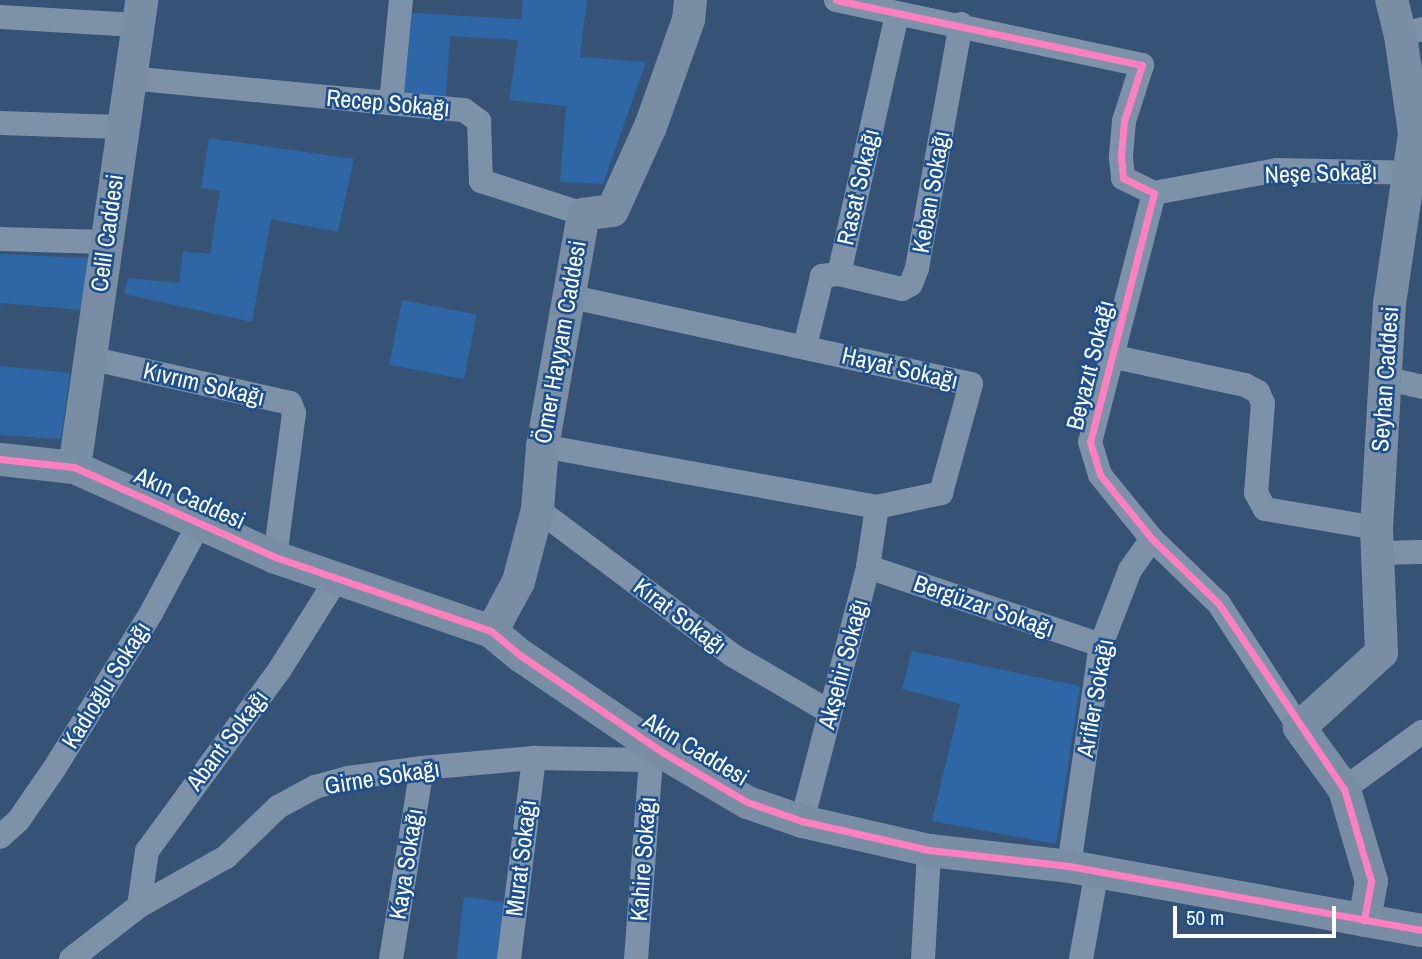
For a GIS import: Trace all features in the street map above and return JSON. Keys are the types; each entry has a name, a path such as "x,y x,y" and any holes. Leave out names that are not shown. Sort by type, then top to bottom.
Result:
{"street":[{"path":"391,103 401,0"},
{"name":"Ömer Hayyam Caddesi","path":"491,631 517,581 537,509 542,446 583,214 612,210 650,126 688,19 690,0"},
{"path":"836,0 897,14 961,24 1142,65 1124,121 1121,158 1123,178 1154,193"},
{"name":"Seyhan Caddesi","path":"1299,727 1381,652 1377,540 1389,303 1414,172 1411,32 1391,0"},
{"path":"16,12 139,12"},
{"name":"Celil Caddesi","path":"74,467 139,12"},
{"name":"Rasat Sokağı","path":"805,346 822,276 839,274 897,14"},
{"name":"Keban Sokağı","path":"839,274 902,289 911,284 917,268 961,24"},
{"name":"Recep Sokağı","path":"129,78 464,110 479,121 481,181 583,214"},
{"path":"0,123 121,127"},
{"name":"Neşe Sokağı","path":"1154,193 1276,170 1414,172"},
{"name":"Beyazıt Sokağı","path":"1154,193 1090,442 1100,475 1152,539 1219,604 1299,727 1344,789 1371,881 1364,920"},
{"path":"0,239 105,242"},
{"name":"Hayat Sokağı","path":"542,446 877,507 941,493 971,384 567,296"},
{"path":"1110,356 1245,385 1258,392 1263,403 1256,493 1265,509 1422,552"},
{"name":"Kıvrım Sokağı","path":"89,358 290,403 294,413 275,557"},
{"path":"1384,378 1422,387"},
{"name":"Akın Caddesi","path":"0,458 74,467 275,557 491,631 656,756 747,802 802,821 929,850 1083,869 1422,930"},
{"name":"Akşehir Sokağı","path":"802,821 868,567 877,507"},
{"name":"Kırat Sokağı","path":"537,509 732,655 830,712"},
{"name":"Kadıoğlu Sokağı","path":"0,837 18,821 54,769 151,613 199,524"},
{"name":"Arifler Sokağı","path":"1081,959 1083,869 1101,645 1130,570 1152,539"},
{"name":"Bergüzar Sokağı","path":"868,567 1101,645"},
{"name":"Abant Sokağı","path":"139,906 146,851 280,669 336,580"},
{"path":"1344,789 1422,732"},
{"name":"Girne Sokağı","path":"71,959 139,906 226,857 278,807 315,787 348,778 422,768 534,758 656,756"},
{"name":"Kahire Sokağı","path":"636,959 656,756"},
{"name":"Murat Sokağı","path":"509,959 534,758"},
{"name":"Kaya Sokağı","path":"391,959 422,768"},
{"path":"923,959 929,850"}],"shaded area":[{"path":"523,0 587,0 580,57 646,62 603,184 560,182 566,106 509,100 518,40 450,36 446,98 404,92 412,13 521,19"},
{"path":"209,138 354,159 338,232 271,219 252,322 124,294 128,278 179,283 183,251 210,254 220,191 201,188"},
{"path":"0,254 89,258 82,310 1,303 0,309"},
{"path":"402,300 477,315 464,379 389,365"},
{"path":"0,366 70,373 61,439 0,435"},
{"path":"912,651 1080,686 1056,844 932,821 960,704 902,689"},
{"path":"464,897 510,903 503,959 456,959"}],"cycle path":[{"path":"836,0 1142,65 1124,121 1121,158 1123,178 1154,193 1090,442 1100,475 1152,539 1219,604 1344,789 1371,881 1364,920"},
{"path":"0,459 74,467 275,557 491,631 520,655 662,752 747,802 802,821 929,850 1069,866 1422,930"}]}
